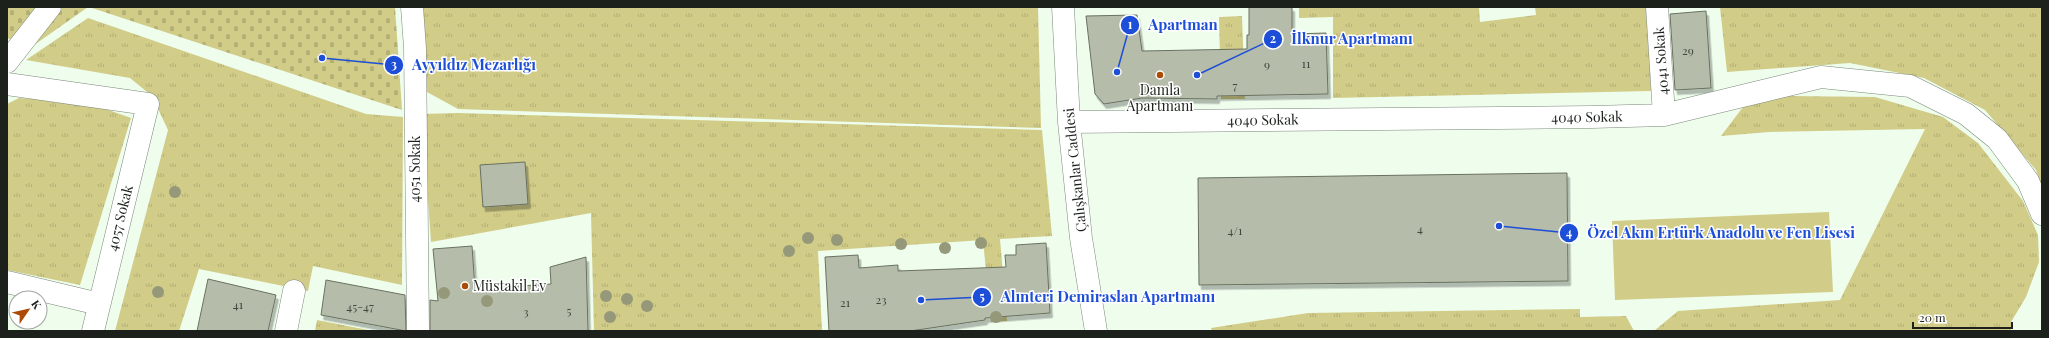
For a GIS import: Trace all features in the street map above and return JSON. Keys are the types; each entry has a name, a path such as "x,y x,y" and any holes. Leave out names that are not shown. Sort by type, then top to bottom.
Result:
{"street":[{"path":"7,62 50,7"},
{"name":"4051 Sokak","path":"412,7 414,48 418,331"},
{"name":"4041 Sokak","path":"1657,7 1664,115"},
{"name":"Çalışkanlar Caddesi","path":"1065,10 1069,122 1082,238 1096,331"},
{"name":"4040 Sokak","path":"1069,122 1664,115 1737,96 1821,77 1910,86 1966,114 1997,139 2028,181 2042,214"},
{"name":"4057 Sokak","path":"7,84 148,104 93,331"},
{"path":"7,282 99,304"},
{"path":"286,331 294,292"}],"green space":[{"path":"7,7 88,7 30,48 7,38"},
{"path":"89,7 395,7 402,110"},
{"path":"423,7 1038,7 1041,128 458,109 427,92"},
{"path":"1299,7 1479,7 1480,22 1536,15 1535,7 1648,7 1651,91 1333,98 1333,17 1299,18"},
{"path":"1720,7 2042,7 2042,188 2036,170 1985,110 1924,78 1850,63 1727,72"},
{"path":"1242,16 1245,99 1221,99 1219,17"},
{"path":"88,18 366,114 403,117 402,285 313,266 308,291 199,269 179,331 115,331 168,130 152,96 130,78 26,60"},
{"path":"1789,96 1875,97 1943,117 1978,143 2023,201 2038,235 2039,262 2026,297 2011,322 2011,331 1654,331 1678,311 1840,300 1925,129 1769,132 1721,136 1743,107"},
{"path":"19,98 89,103 131,118 80,285 7,270 7,104"},
{"path":"458,113 1042,130 1052,236 1000,239 1007,321 991,322 983,240 818,251 822,331 594,331 591,213 431,242 422,114"},
{"path":"1829,212 1833,292 1615,300 1612,221"},
{"path":"1580,309 1580,317 1626,316 1634,331 1212,331 1211,328 1308,313"},
{"path":"317,320 373,331 315,331"}],"building":[{"path":"1249,7 1292,7 1292,34 1326,33 1328,94 1217,96 1217,99 1142,98 1104,104 1095,94 1086,16 1137,15 1142,51 1247,49 1247,35 1249,35"},
{"path":"1706,11 1711,88 1675,90 1670,14"},
{"path":"525,162 528,204 483,207 480,165"},
{"path":"1567,173 1568,281 1199,285 1198,178"},
{"path":"1046,243 1050,313 985,318 985,320 910,331 829,331 825,257 858,255 859,268 898,265 898,271 1006,267 1005,255 1016,255 1016,245"},
{"path":"472,246 475,289 551,284 550,267 586,257 588,331 430,331 430,300 438,301 433,249"},
{"path":"208,279 276,295 268,331 197,331"},
{"path":"326,280 405,295 406,331 321,315"}],"place":[{"name":"Ayyıldız Mezarlığı","path":"322,58"},
{"name":"Apartman","path":"1117,72"},
{"name":"Damla Apartmanı","path":"1160,75"},
{"name":"İlknur Apartmanı","path":"1197,75"},
{"name":"Özel Akın Ertürk Anadolu ve Fen Lisesi","path":"1499,226"},
{"name":"Müstakil Ev","path":"465,286"},
{"name":"Alınteri Demiraslan Apartmanı","path":"921,300"}]}
